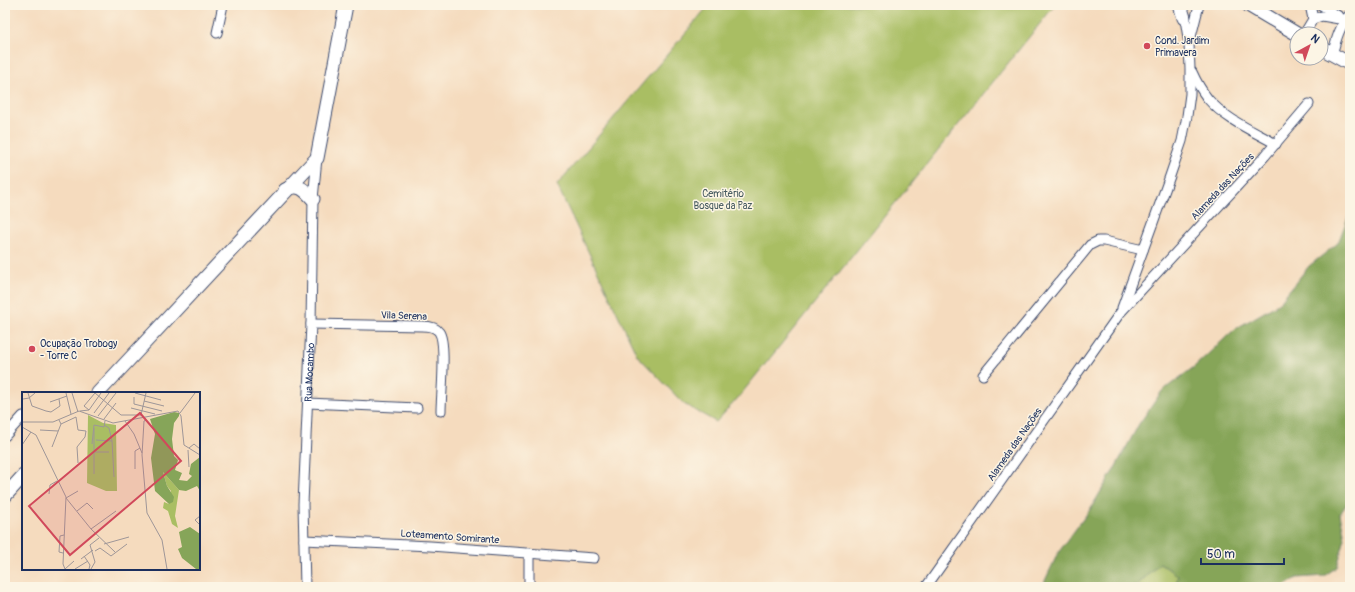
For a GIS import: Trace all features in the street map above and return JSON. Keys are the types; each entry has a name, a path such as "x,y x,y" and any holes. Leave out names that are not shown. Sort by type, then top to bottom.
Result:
{"main road":[{"name":"Rua Mocambo","path":"317,158 346,5"},
{"path":"1180,5 1184,11"},
{"path":"1248,5 1289,29"},
{"path":"1329,54 1350,64"},
{"path":"99,392 285,190 317,158"},
{"path":"285,190 292,187 300,188 305,190 313,200"},
{"path":"5,496 22,477"}],"street":[{"path":"217,33 223,5"},
{"name":"Alameda das Nações","path":"1189,44 1199,5"},
{"path":"1310,5 1313,19"},
{"path":"1320,5 1347,17"},
{"name":"Alameda das Nações","path":"1120,313 1182,141 1190,94 1189,44 1184,11"},
{"path":"1309,26 1313,19 1322,16 1347,17"},
{"path":"1329,48 1347,17"},
{"name":"Alameda das Nações","path":"1190,69 1204,94 1222,112 1276,144"},
{"name":"Alameda das Nações","path":"926,587 1120,313 1276,144 1309,104"},
{"name":"Rua Mocambo","path":"305,587 303,504 311,324 313,200 317,158"},
{"path":"983,375 1090,245 1098,241 1104,241 1143,250"},
{"name":"Vila Serena","path":"311,324 422,326 435,328 439,331 441,336 443,351 441,410"},
{"path":"308,403 417,408"},
{"path":"5,436 22,417"},
{"name":"Loteamento Somirante","path":"304,540 430,546 594,558"},
{"path":"529,553 529,587"}],"green space":[{"name":"Cemitério Bosque da Paz","path":"709,5 1055,5 737,399 716,422 684,404 637,355 557,185"},
{"path":"1350,212 1350,499 1340,514 1345,538 1337,567 1324,576 1297,578 1283,587 1175,587 1178,576 1160,563 1135,587 1042,587 1058,553 1089,511 1139,424 1162,391 1194,367 1235,329 1278,304 1309,266 1338,243"},
{"path":"1160,563 1178,576 1175,587 1135,587"}],"place":[{"name":"Cond. Jardim Primavera","path":"1147,46"},
{"name":"Ocupação Trobogy - Torre C","path":"32,349"}]}
